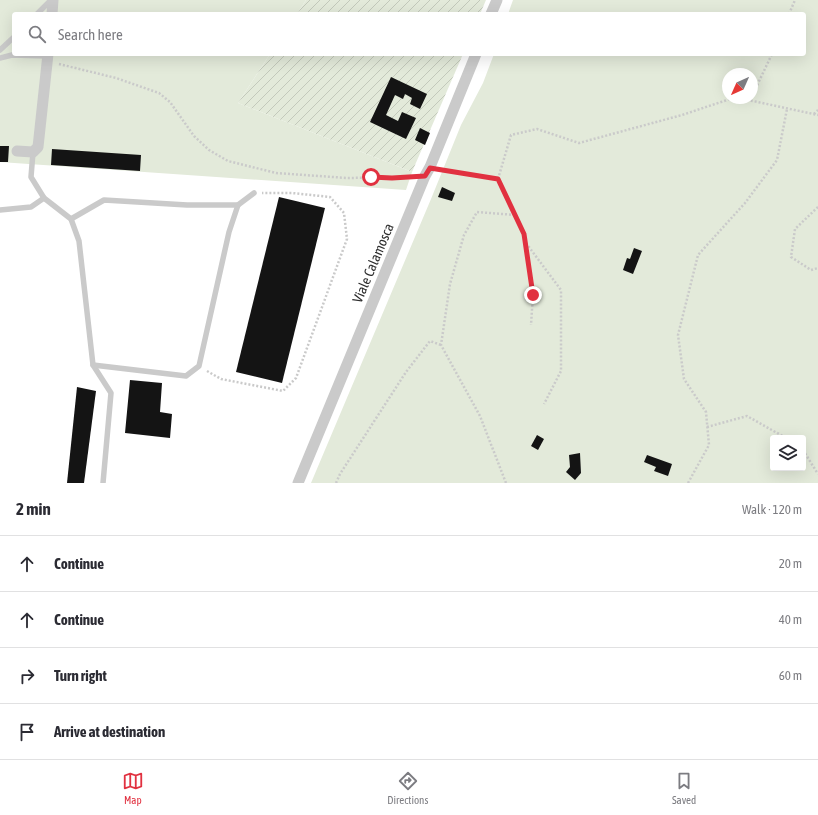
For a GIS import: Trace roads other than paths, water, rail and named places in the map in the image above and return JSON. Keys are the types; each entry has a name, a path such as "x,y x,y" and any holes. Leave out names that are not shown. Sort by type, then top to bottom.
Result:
{"street":[{"path":"52,0 52,12"},
{"path":"493,12 497,0"},
{"name":"Viale Calamosca","path":"298,483 475,56"},
{"path":"17,151 33,152 38,147 48,57"}],"lane":[{"path":"39,12 52,0"},
{"path":"0,50 12,39"},
{"path":"0,58 12,55"},
{"path":"30,56 48,57"},
{"path":"33,152 31,177 44,198 71,219 78,241 94,365 111,393 103,483"},
{"path":"94,365 186,376 200,366 230,232 238,206 254,193"},
{"path":"0,210 31,207 44,198"},
{"path":"71,219 104,200 187,205 238,206"}]}
